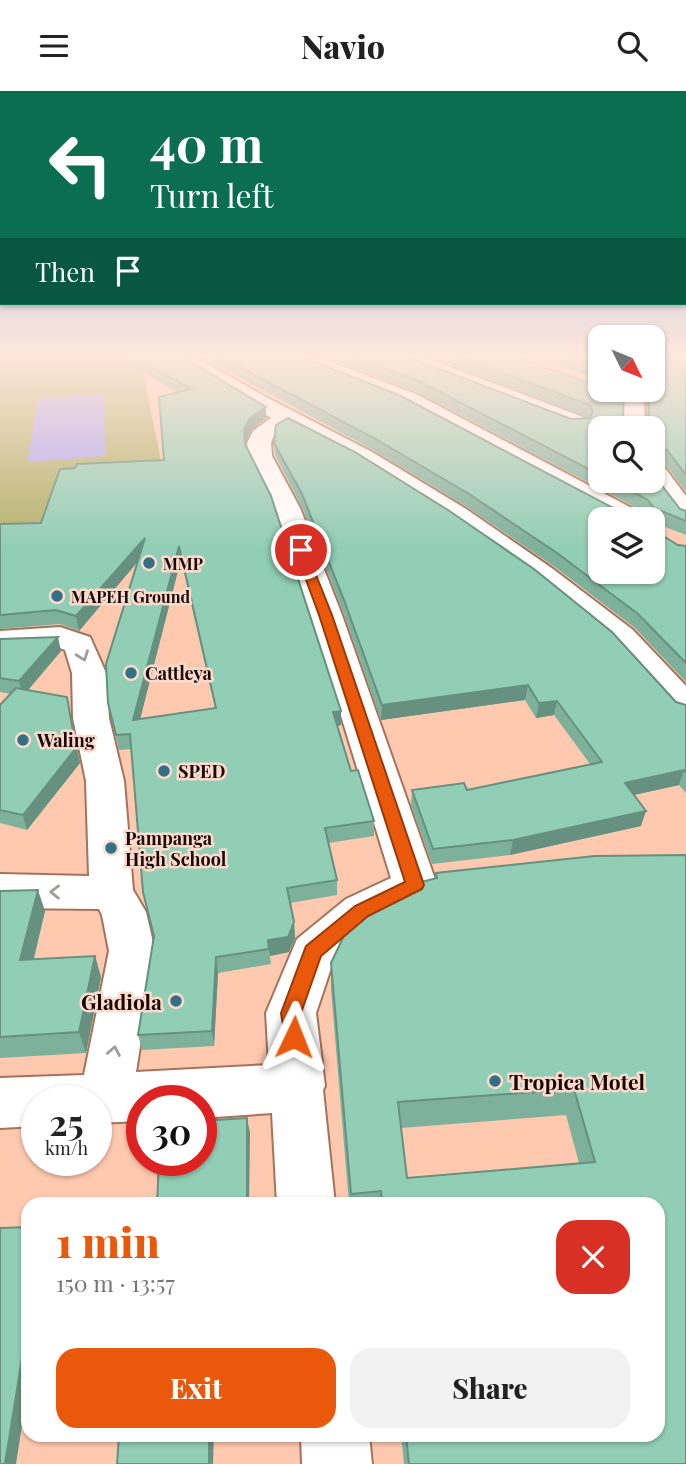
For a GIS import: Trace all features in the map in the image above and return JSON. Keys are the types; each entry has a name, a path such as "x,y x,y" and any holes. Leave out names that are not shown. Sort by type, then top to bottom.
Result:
{"street":[{"path":"284,420 264,431 259,443 260,456 286,508 326,615 415,885"},
{"path":"295,420 364,457 457,515 543,575 622,637 686,707"},
{"path":"446,420 610,507"},
{"path":"570,420 578,423"},
{"path":"665,486 686,515"},
{"path":"0,641 60,637 79,644 89,673 91,718 105,781 111,893 124,912 132,951 108,1085"},
{"path":"306,1197 299,1086 291,1013 313,952 362,911 415,885 457,880"},
{"path":"0,891 111,893"},
{"path":"112,1098 248,1092 299,1086"},
{"path":"0,1103 21,1102"},
{"path":"335,1442 337,1464"}],"shaded area":[{"path":"0,420 153,420 175,528 0,533"},
{"path":"34,420 104,420 105,456 28,462"}],"building":[{"path":"161,420 249,420 244,430 245,444 271,496 341,711 333,712 351,771 358,770 374,821 325,828 337,880 287,888 294,922 288,937 268,940 269,949 216,957 212,1031 138,1035 154,936 143,892 130,734 116,735 108,703 106,664 145,538 76,616 56,610 0,615 0,524 41,523 60,469 75,468 77,464 164,460","holes":["179,546 216,708 133,720"]},
{"path":"284,420 292,420 355,452 448,510 534,569 612,632 676,702 686,705 686,772 684,770 625,783 646,811 513,840 433,849 412,790 464,783 467,790 602,762 557,701 539,703 528,685 382,705 302,494 274,443 276,425"},
{"path":"340,420 447,420 611,507 588,507 588,576 469,494"},
{"path":"494,420 588,420 588,469"},
{"path":"665,420 686,420 686,475 667,450"},
{"path":"665,490 680,509 686,511 686,521 665,512 665,507 653,507 648,500 635,493 665,493"},
{"path":"665,537 678,545 686,546 686,663 638,614 598,584 665,584"},
{"path":"58,637 19,681 0,678 0,639"},
{"path":"16,688 67,697 76,748 23,815 0,810 0,705"},
{"path":"686,855 686,1464 409,1464 407,1442 665,1442 665,1197 381,1197 381,1191 351,1194 331,963 350,923 381,897 402,887 437,878 436,873 595,856","holes":["574,1089 595,1162 407,1178 398,1102"]},
{"path":"38,890 20,960 95,956 79,1032 0,1037 0,891"},
{"path":"247,1118 247,1197 157,1197 158,1176 217,1176 217,1120"},
{"path":"21,1227 21,1365 5,1464 0,1464 0,1228"},
{"path":"119,1442 209,1442 209,1464 117,1464"}],"place":[{"name":"MMP","path":"149,563"},
{"name":"MAPEH Ground","path":"57,596"},
{"name":"Cattleya","path":"131,673"},
{"name":"Waling","path":"23,740"},
{"name":"SPED","path":"164,771"},
{"name":"Pampanga High School","path":"111,848"},
{"name":"Gladiola","path":"176,1001"},
{"name":"Tropica Motel","path":"495,1081"}],"route":[{"path":"294,1037 291,1013 313,952 362,911 415,885 326,615 301,550"}]}
